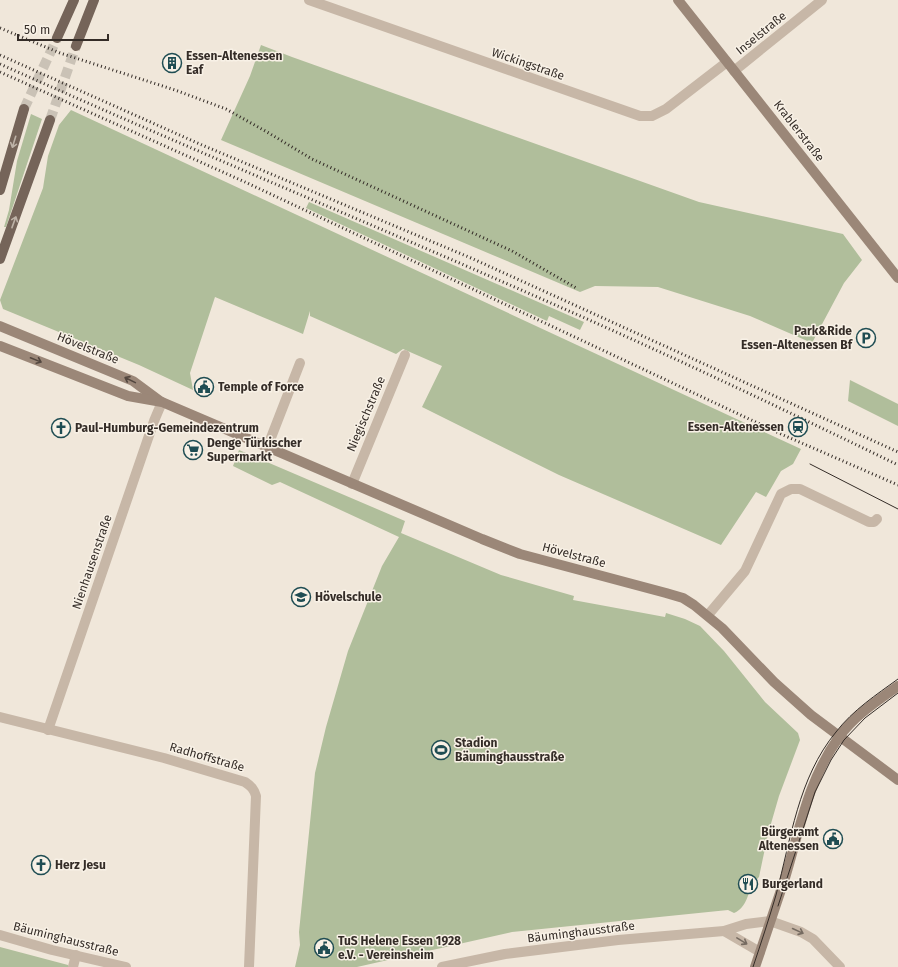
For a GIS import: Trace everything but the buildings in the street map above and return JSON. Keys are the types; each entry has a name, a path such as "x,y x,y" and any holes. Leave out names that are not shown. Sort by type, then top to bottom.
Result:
{"main road":[{"path":"56,38 74,0"},
{"path":"76,46 94,0"},
{"name":"Krablerstraße","path":"678,0 898,278"},
{"path":"0,190 24,109"},
{"path":"0,259 50,120"},
{"name":"Hövelstraße","path":"0,326 133,381 162,402 267,448 520,554 676,596 694,605 708,615 774,682 811,716 898,780"},
{"name":"Hövelstraße","path":"0,346 128,396 162,402"},
{"path":"755,967 812,785 822,764 839,736 860,715 898,686"}],"street":[{"name":"Wickingstraße","path":"309,0 640,116 652,116 666,109 727,62"},
{"name":"Inselstraße","path":"734,71 822,0"},
{"name":"Niegischstraße","path":"352,484 405,355"},
{"path":"267,448 300,363"},
{"name":"Nienhausenstraße","path":"48,730 162,402"},
{"path":"708,615 745,571 781,494 787,490 800,489 869,522 874,522 877,519"},
{"name":"Radhoffstraße","path":"0,717 194,767 245,782 254,790 256,796 249,967"},
{"name":"Bäuminghausstraße","path":"442,967 498,955 724,931 746,924 770,921 801,932 814,939 840,967"},
{"path":"724,931 760,952"},
{"name":"Bäuminghausstraße","path":"0,935 52,950 126,967"},
{"path":"73,967 76,955"}],"green space":[{"path":"261,45 699,202 843,234 862,260 844,283 812,343 750,316 658,287 595,286 580,292 221,140 250,76"},
{"path":"71,110 801,449 793,464 781,471 766,497 756,492 721,545 559,475 422,407 442,366 403,349 396,354 310,316 310,311 303,334 215,297 190,373 193,390 139,365 3,309 0,300 43,188 48,156 59,125"},
{"path":"31,114 42,119 6,227 4,227 9,210 17,161"},
{"path":"309,202 584,322 580,330 549,316 547,321 306,208"},
{"path":"850,380 898,404 898,426 848,401"},
{"path":"239,450 405,521 401,533 501,575 574,596 573,600 665,617 666,613 700,626 724,651 765,702 798,733 800,740 779,796 768,834 759,877 756,880 753,879 747,899 742,907 734,913 728,910 512,932 357,967 295,967 300,945 299,932 315,773 326,727 348,651 382,566 399,537 280,482 272,485 233,466"},
{"path":"0,947 68,965 68,967 0,967"}],"tunnel":[{"path":"24,109 57,38"},
{"path":"50,120 76,46"}],"tram line":[{"path":"810,464 898,509"},
{"path":"753,967 776,895 797,810 813,769 823,750 843,724 865,703 898,679"},
{"path":"778,906 815,792 831,760 844,740 865,718 898,693"}],"railway":[{"path":"0,28 60,53 175,90 226,109 312,159 512,251 578,289"},
{"path":"0,55 202,145 471,258 898,452"},
{"path":"0,64 135,124 589,320 810,422 898,465"},
{"path":"0,72 245,182 781,434 898,485"}],"place":[{"name":"Essen-Altenessen Eaf","path":"172,63"},
{"name":"Park&Ride Essen-Altenessen Bf","path":"866,338"},
{"name":"Temple of Force","path":"204,387"},
{"name":"Essen-Altenessen","path":"798,427"},
{"name":"Paul-Humburg-Gemeindezentrum","path":"61,428"},
{"name":"Denge Türkischer Supermarkt","path":"193,450"},
{"name":"Hövelschule","path":"301,597"},
{"name":"Stadion Bäuminghausstraße","path":"441,750"},
{"name":"Bürgeramt Altenessen","path":"833,839"},
{"name":"Herz Jesu","path":"41,865"},
{"name":"Burgerland","path":"748,884"},
{"name":"TuS Helene Essen 1928 e.V. - Vereinsheim","path":"324,948"}]}
